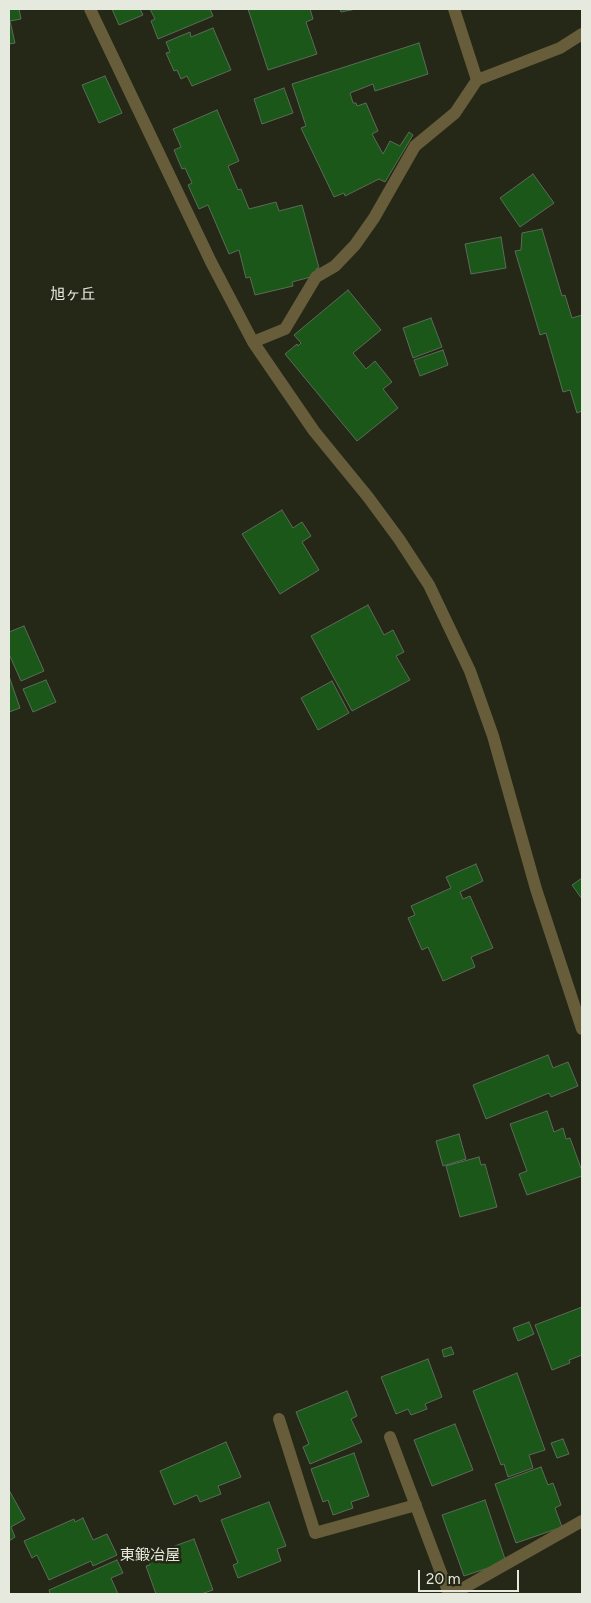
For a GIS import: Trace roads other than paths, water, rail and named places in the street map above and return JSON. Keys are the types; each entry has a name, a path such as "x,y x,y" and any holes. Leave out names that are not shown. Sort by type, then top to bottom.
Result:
{"street":[{"path":"90,9 211,262 253,342 314,431 368,497 429,585 470,672 493,736 536,889 582,1029"},
{"path":"454,9 477,80"},
{"path":"253,342 285,329 316,277 335,266 356,245 374,218 415,146 455,113 477,80 560,48 582,34"},
{"path":"279,1419 315,1532 416,1505"},
{"path":"390,1437 451,1594 582,1521"}],"district":[{"name":"旭ヶ丘","path":"73,295"},
{"name":"東鍛冶屋","path":"150,1556"}]}
